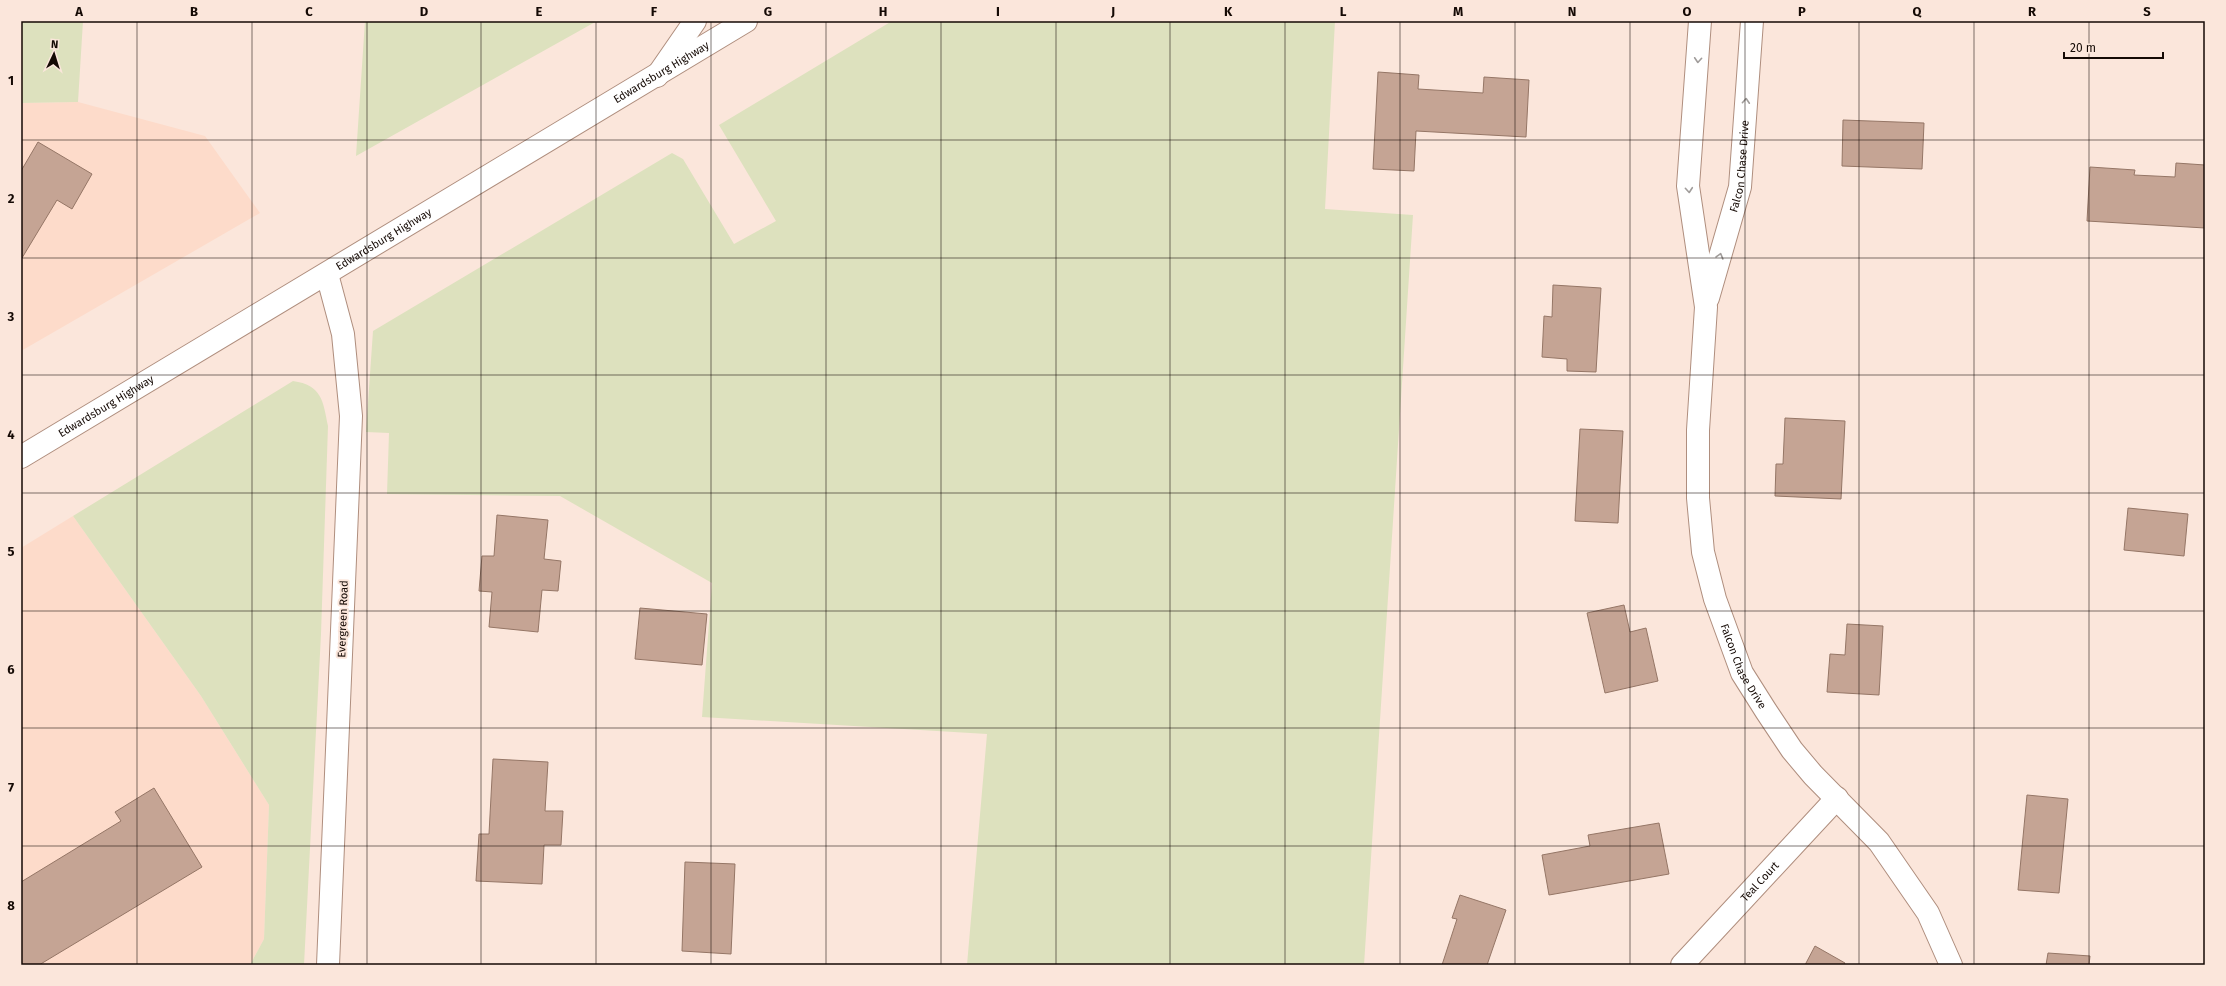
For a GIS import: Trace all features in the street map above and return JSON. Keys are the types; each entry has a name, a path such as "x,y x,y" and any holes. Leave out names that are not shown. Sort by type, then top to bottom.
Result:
{"street":[{"path":"656,76 695,21"},
{"name":"Edwardsburg Highway","path":"21,457 746,21"},
{"name":"Falcon Chase Drive","path":"1700,21 1688,186 1706,307"},
{"name":"Falcon Chase Drive","path":"1752,21 1740,187 1706,307 1698,430 1698,498 1704,552 1715,599 1742,673 1792,750 1813,775 1879,842 1928,913 1951,965"},
{"name":"Evergreen Road","path":"327,274 344,334 351,416 328,965"},
{"name":"Teal Court","path":"1682,965 1837,798"}],"shaded area":[{"path":"78,102 205,136 260,213 21,351 21,103"},
{"path":"73,516 201,696 269,805 264,939 250,965 21,965 21,548"}],"green space":[{"path":"21,21 83,21 78,102 21,103"},
{"path":"365,21 597,21 356,156"},
{"path":"892,21 1335,21 1325,209 1413,215 1364,965 967,965 987,734 702,717 712,583 560,496 387,494 389,433 366,432 373,331 672,153 683,159 734,244 776,221 719,125"},
{"path":"293,381 303,383 316,390 322,402 328,426 321,634 304,965 250,965 264,939 269,805 201,696 73,516"}],"building":[{"path":"1378,72 1419,75 1418,89 1483,93 1484,77 1529,80 1526,137 1416,131 1414,171 1373,169"},
{"path":"1843,120 1924,123 1922,169 1842,166"},
{"path":"38,142 92,174 72,209 57,200 22,258 21,171"},
{"path":"2176,163 2205,165 2205,228 2087,221 2090,167 2135,170 2134,175 2175,177"},
{"path":"1553,285 1601,288 1596,372 1567,371 1567,359 1542,357 1544,316 1552,317"},
{"path":"1785,418 1845,421 1841,499 1775,496 1776,464 1783,464"},
{"path":"1580,429 1623,431 1618,523 1575,521"},
{"path":"2128,508 2188,514 2184,556 2124,550"},
{"path":"497,515 548,520 544,559 561,561 558,591 542,590 538,632 489,627 492,592 479,591 482,556 494,556"},
{"path":"1624,605 1630,632 1646,628 1658,681 1605,693 1587,613"},
{"path":"640,608 707,614 702,665 635,659"},
{"path":"1847,624 1883,626 1879,695 1827,692 1830,654 1845,655"},
{"path":"493,759 548,762 545,811 563,811 561,845 544,845 542,884 476,881 479,834 489,834"},
{"path":"154,788 202,867 39,965 21,965 21,882 121,821 115,812"},
{"path":"2027,795 2068,799 2059,893 2018,890"},
{"path":"1659,823 1669,874 1549,895 1542,855 1590,846 1588,835"},
{"path":"685,862 735,864 731,954 682,951"},
{"path":"1460,895 1506,910 1487,965 1442,965 1457,919 1452,918"},
{"path":"1815,946 1845,963 1844,965 1805,965"},
{"path":"2048,953 2090,956 2089,965 2046,965"}]}
